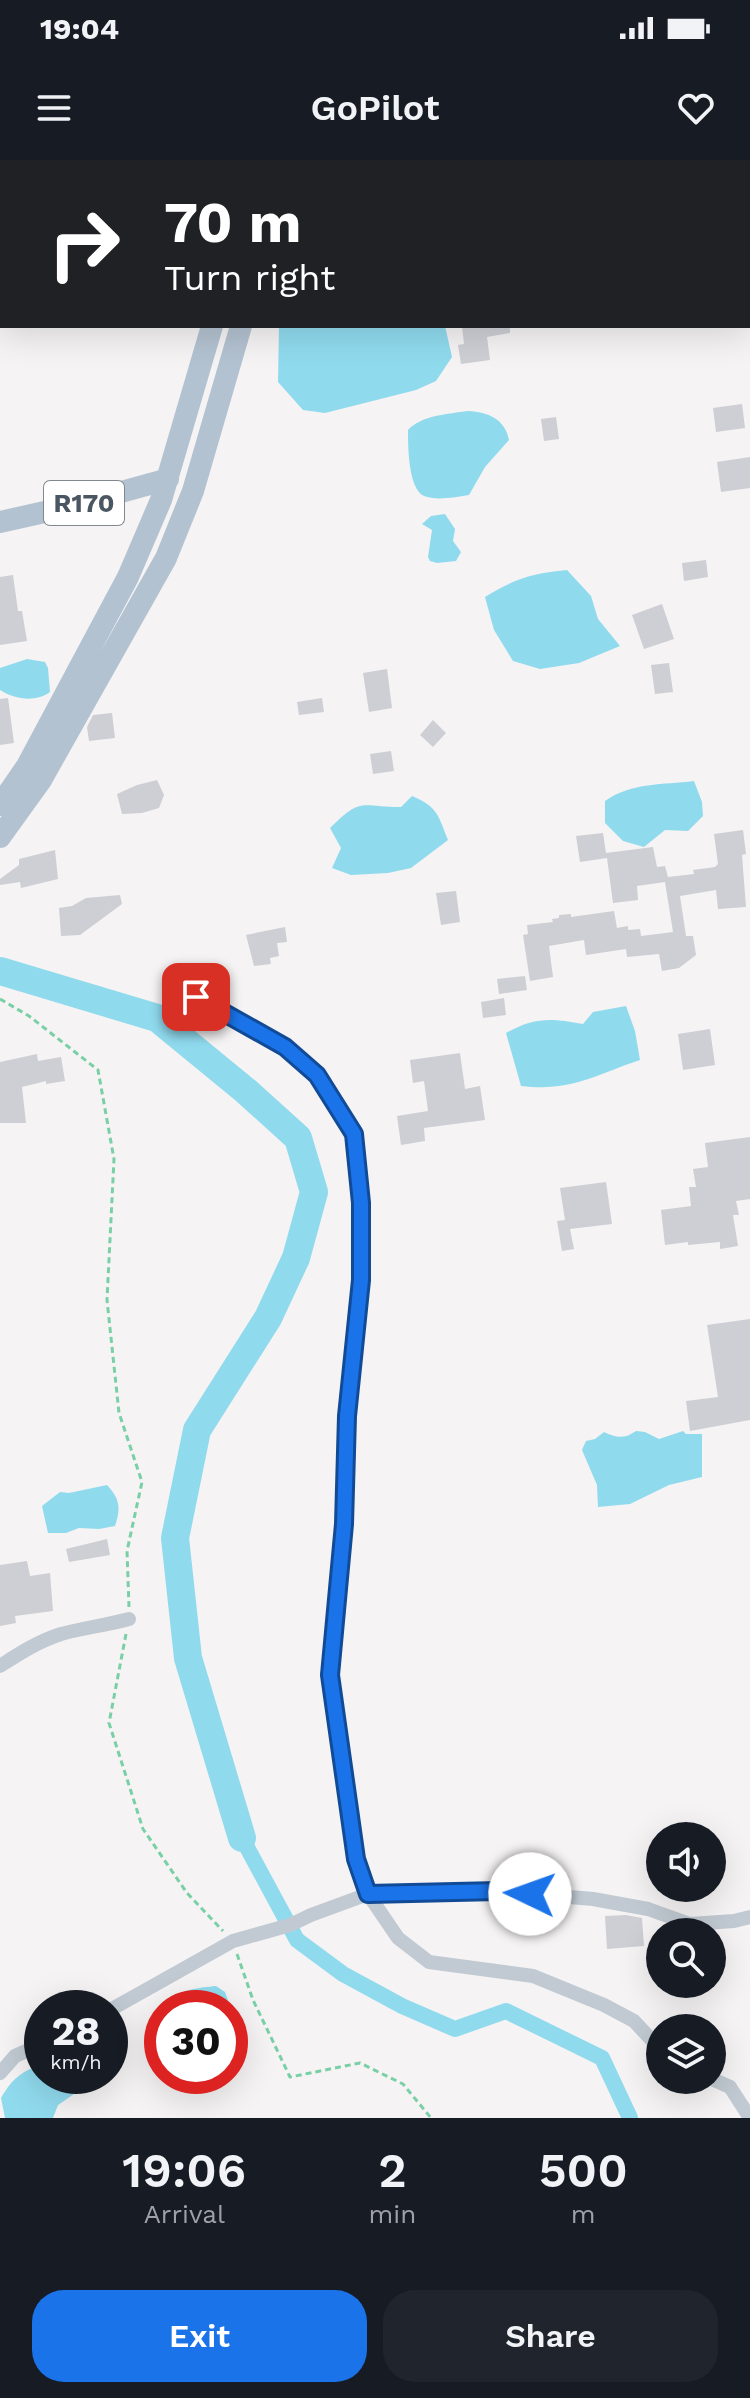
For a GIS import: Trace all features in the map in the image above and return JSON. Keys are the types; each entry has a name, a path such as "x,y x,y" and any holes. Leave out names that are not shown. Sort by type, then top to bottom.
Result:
{"main road":[{"path":"0,805 27,766 128,577 168,479 211,328"},
{"path":"0,837 41,780 166,558 193,491 240,328"},
{"name":"R170","path":"0,522 168,479"}],"street":[{"path":"196,997 285,1047 317,1075 354,1134 361,1203 361,1280 347,1416 344,1524 330,1675 356,1859 368,1894 398,1938 429,1962 533,1976 604,2005 634,2021 646,2034"},
{"path":"0,1666 26,1648 63,1634 129,1619"},
{"path":"128,2000 233,1941 290,1925 368,1894 498,1891 593,1899 648,1909 690,1924 750,1917"},
{"path":"2,2067 24,2052"},
{"path":"726,2085 750,2118"}],"path":[{"path":"0,999 29,1016 98,1070 114,1159 107,1300 119,1413 142,1482 127,1551 129,1619 109,1723 143,1829 187,1893 233,1941 253,2000 290,2077 360,2063 403,2084 431,2118"}],"water":[{"path":"279,328 445,328 452,357 436,381 416,390 325,413 303,410 278,382"},
{"path":"468,411 482,413 500,422 509,440 485,467 469,495 424,496 412,476 408,430 428,418"},
{"path":"445,514 455,529 453,541 461,552 456,561 437,563 428,557 432,530 422,524 431,516"},
{"path":"567,570 591,596 598,619 620,646 579,663 540,669 513,661 494,630 485,597 524,578"},
{"path":"27,659 45,662 50,692 38,698 25,698 0,690 0,668"},
{"path":"694,781 702,802 703,816 688,831 665,830 644,847 623,841 605,823 605,801 615,795 648,785"},
{"path":"412,796 436,813 448,840 411,868 351,875 332,868 341,848 330,828 341,818 356,807 401,807"},
{"path":"626,1006 635,1031 640,1060 569,1084 521,1086 506,1033 543,1020 583,1024 593,1012"},
{"path":"636,1431 659,1439 683,1431 686,1434 702,1434 702,1477 669,1485 630,1504 598,1507 597,1485 582,1450 586,1441 604,1432 620,1437"},
{"path":"107,1485 118,1504 115,1526 48,1533 42,1506 60,1492"},
{"path":"216,1986 222,1990 191,1990"},
{"path":"24,2072 24,2094 74,2094 58,2105 53,2118 5,2118 1,2098"}],"building":[{"path":"462,328 510,328 510,333 487,337 490,360 461,364 458,345 464,344"},
{"path":"742,404 745,428 716,432 713,408"},
{"path":"556,417 559,439 544,441 541,419"},
{"path":"750,457 750,488 721,492 717,462"},
{"path":"706,560 708,577 684,581 682,563"},
{"path":"13,575 18,611 22,611 27,641 0,645 0,577"},
{"path":"662,604 674,639 644,649 632,615"},
{"path":"669,663 673,692 655,694 651,665"},
{"path":"387,669 392,708 369,712 363,673"},
{"path":"8,698 14,743 0,745 0,699"},
{"path":"322,698 324,712 299,715 297,702"},
{"path":"112,713 115,738 89,741 87,727 93,715"},
{"path":"433,720 446,733 433,747 420,735"},
{"path":"391,751 394,771 373,774 370,754"},
{"path":"157,780 164,795 159,808 122,814 117,794"},
{"path":"743,830 746,907 718,909 716,890 680,896 686,936 693,936 696,955 679,968 662,971 659,954 627,957 626,949 586,955 584,940 549,946 553,977 530,981 523,935 528,934 527,925 553,922 552,919 559,918 559,915 571,914 571,917 614,911 617,928 628,926 628,930 640,929 641,936 673,932 665,882 637,886 638,900 613,903 607,858 580,862 576,836 603,833 606,853 653,847 657,867 665,866 668,877 694,874 693,870 715,867 718,864 714,834"},
{"path":"55,850 58,879 21,888 20,882 0,885 0,879 19,865 19,859"},
{"path":"456,891 460,922 441,925 436,893"},
{"path":"120,895 122,904 80,935 61,936 59,908 72,906 86,898"},
{"path":"285,927 287,942 277,943 279,956 270,958 271,964 254,966 246,935"},
{"path":"525,976 527,990 499,994 497,979"},
{"path":"504,998 506,1015 483,1018 481,1002"},
{"path":"710,1029 715,1065 683,1070 678,1034"},
{"path":"460,1053 465,1089 480,1086 485,1120 424,1128 425,1141 401,1145 397,1116 428,1111 424,1081 413,1083 410,1060"},
{"path":"37,1054 38,1061 61,1057 65,1081 46,1084 46,1081 22,1087 26,1123 0,1123 0,1062"},
{"path":"750,1137 750,1199 736,1201 739,1215 733,1215 738,1246 720,1249 720,1242 665,1245 661,1210 691,1206 689,1187 696,1187 693,1169 708,1167 705,1143"},
{"path":"606,1182 612,1224 570,1229 574,1249 562,1251 557,1221 565,1220 560,1188"},
{"path":"750,1319 750,1420 690,1431 686,1401 718,1397 707,1325"},
{"path":"107,1539 110,1555 69,1562 66,1549"},
{"path":"27,1561 30,1576 50,1573 53,1611 15,1616 16,1623 0,1626 0,1565"},
{"path":"605,1916 642,1918 644,1946 607,1949"}],"waterway":[{"path":"0,971 157,1018 298,1138 314,1192 296,1258 268,1318 197,1430 175,1538 188,1658 242,1838"},
{"path":"242,1838 297,1940 343,1974 402,2006 455,2029 506,2011 602,2058 630,2118"}],"route":[{"path":"196,997 285,1047 317,1075 354,1134 361,1203 361,1280 347,1416 344,1524 330,1675 356,1859 368,1894 498,1891 530,1894"}]}
